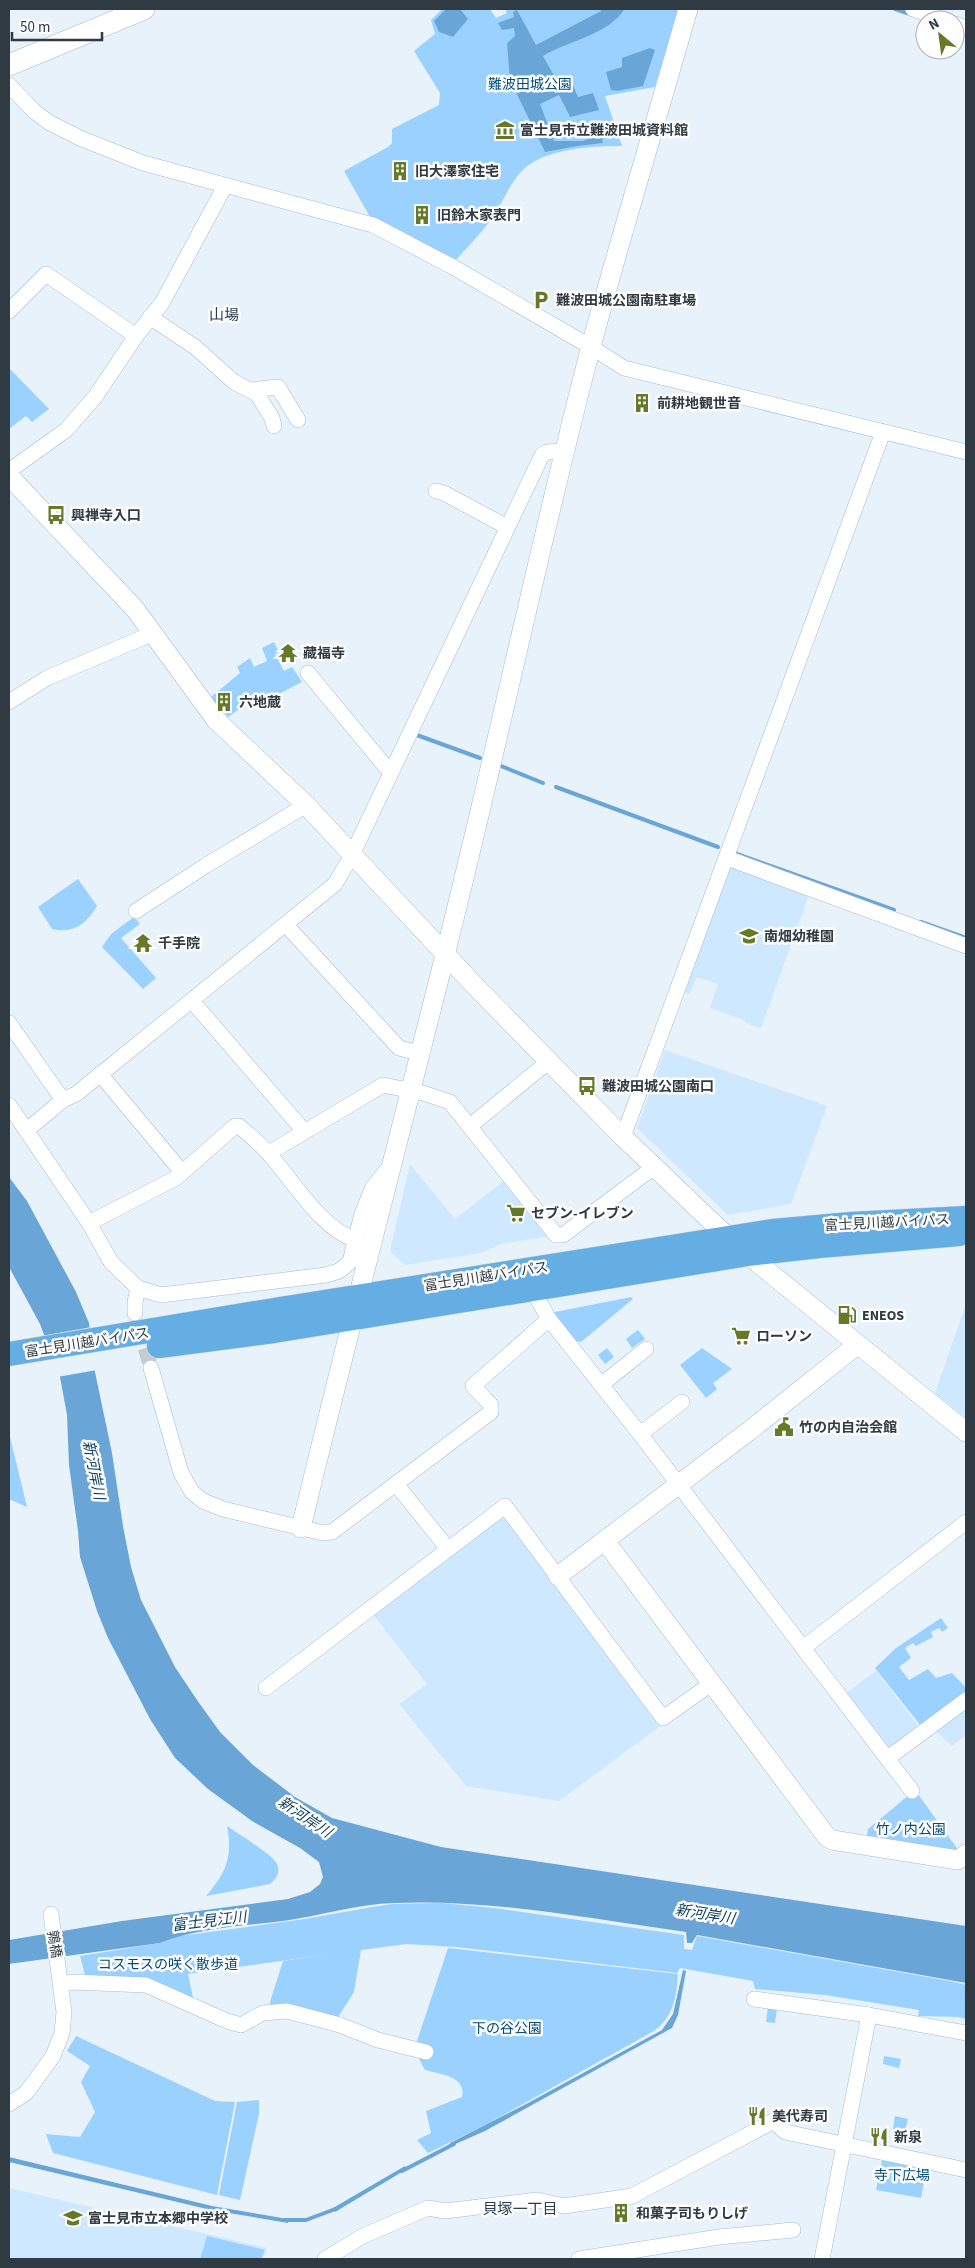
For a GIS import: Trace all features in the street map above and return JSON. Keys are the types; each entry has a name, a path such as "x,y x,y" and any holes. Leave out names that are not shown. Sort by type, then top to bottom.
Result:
{"highway":[{"name":"富士見川越バイパス","path":"17,1361 357,1307 730,1238 824,1226 966,1218"},
{"name":"富士見川越バイパス","path":"357,1307 532,1289 748,1254 966,1233"}],"main road":[{"path":"9,65 144,9"}],"street":[{"path":"301,1528 409,1090 445,954 591,346 688,9"},
{"path":"9,85 35,112 50,123 82,139 143,163 373,224 394,234 591,346 624,368 966,452"},
{"path":"9,471 51,442 81,414 136,336 162,303 225,186"},
{"path":"9,311 46,274 136,336"},
{"path":"150,317 195,347 234,382 251,390 260,398 272,418 274,426"},
{"path":"251,390 278,387 298,420"},
{"path":"623,1137 883,432"},
{"path":"27,1130 64,1100 76,1094 335,884 352,855 542,454 565,451"},
{"path":"9,476 117,590 154,633 202,704 216,720 306,806 548,1062 623,1137 748,1254 857,1345 966,1432"},
{"path":"436,491 444,493 507,527"},
{"path":"9,702 47,678 154,633"},
{"path":"308,673 390,772"},
{"path":"136,911 205,866 306,806"},
{"path":"727,858 966,946"},
{"path":"286,925 399,1048 419,1053"},
{"path":"192,1001 304,1131"},
{"path":"9,1023 64,1100"},
{"path":"470,1126 548,1062"},
{"path":"100,1074 182,1172"},
{"path":"269,1153 378,1086 383,1085 409,1090 450,1102 556,1235 563,1235 654,1167"},
{"path":"9,1105 89,1223 111,1262 138,1288 161,1295 326,1275 339,1271 350,1262 362,1214 373,1187 391,1165"},
{"path":"89,1223 168,1182 235,1126 239,1126 269,1153 316,1210 342,1236 356,1240"},
{"path":"135,1313 138,1288"},
{"path":"532,1289 548,1319 640,1434 912,1791"},
{"path":"151,1368 181,1473 192,1492 203,1501 223,1509 322,1533 332,1532 491,1412 491,1405 473,1386 548,1319"},
{"path":"558,1576 853,1351 857,1345"},
{"path":"601,1385 646,1349"},
{"path":"640,1434 682,1402"},
{"path":"396,1484 448,1549"},
{"path":"266,1688 505,1506 663,1718 711,1684"},
{"path":"803,1648 965,1526"},
{"path":"605,1541 827,1837 832,1840 964,1861"},
{"path":"888,1758 966,1700"},
{"name":"鶉橋","path":"9,2104 26,2093 46,2067 59,2044 65,2022 61,1979 51,1914"},
{"path":"61,1979 74,1982 146,1985 227,2021 241,2025 262,2013 287,2011 340,2025 378,2040 426,2052"},
{"path":"754,1999 869,2015 966,2033"},
{"path":"822,2259 869,2015"},
{"path":"325,2259 363,2236 428,2208 446,2211 537,2200 564,2206 632,2196 774,2121 785,2132 966,2170"},
{"path":"579,2259 719,2237 793,2230"}],"shaded area":[{"name":"南畑幼稚園","path":"731,866 809,895 761,1028 710,1008 718,984 696,977 690,994 683,991 728,868"},
{"path":"665,1050 827,1106 791,1204 728,1215 637,1128"},
{"path":"410,1164 455,1219 505,1180 550,1236 501,1244 480,1253 405,1265 390,1251"},
{"path":"966,1304 966,1418 935,1393"},
{"path":"499,1516 509,1521 663,1724 559,1801 466,1786 399,1704 427,1684 372,1613"},
{"path":"876,1671 920,1728 889,1751 844,1695"},
{"path":"966,1705 966,1735 952,1746 934,1729"},
{"name":"富士見市立本郷中学校","path":"9,2188 267,2248 263,2259 9,2259"}],"green space":[{"name":"難波田城公園","path":"442,9 490,9 496,18 507,13 505,9 678,9 655,87 605,96 622,146 568,150 541,158 529,165 516,178 494,215 481,232 457,259 450,260 370,217 344,171 388,147 392,143 392,129 439,105 440,93 414,51 435,34 431,20"},
{"path":"9,368 49,409 32,422 26,416 9,429"},
{"path":"274,642 279,652 275,654 284,671 292,667 302,682 265,701 260,694 228,717 211,697 240,673 237,667 250,658 254,667 267,661 262,648"},
{"path":"78,879 97,906 84,923 79,926 67,930 52,929 38,907"},
{"path":"134,917 140,924 121,938 156,978 143,989 102,947 111,934"},
{"path":"631,1297 633,1299 581,1342 573,1341 550,1313"},
{"path":"638,1330 645,1339 632,1348 626,1339"},
{"path":"607,1348 614,1357 605,1364 598,1355"},
{"path":"702,1348 732,1369 713,1383 717,1389 706,1398 680,1365"},
{"path":"9,1433 27,1507 9,1499"},
{"path":"941,1618 948,1628 942,1632 939,1628 931,1632 933,1637 916,1646 913,1643 905,1648 911,1658 899,1667 909,1680 928,1669 936,1678 952,1673 966,1688 966,1692 921,1726 875,1668 896,1648"},
{"name":"竹ノ内公園","path":"915,1790 959,1851 865,1847 868,1829"},
{"path":"227,1826 269,1855 277,1864 278,1873 270,1884 206,1896 219,1880 226,1864 229,1847"},
{"name":"コスモスの咲く散歩道","path":"442,1903 494,1908 684,1935 684,1949 692,1950 697,1936 955,1982 966,1985 966,2019 959,2017 918,2016 919,2010 825,1995 755,1989 753,1981 680,1968 677,1973 456,1947 407,1944 361,1950 354,1992 337,2019 271,2008 270,2002 283,1961 330,1954 188,1974 194,2002 85,1975 80,1956 160,1943 180,1936 305,1919 392,1904"},
{"name":"下の谷公園","path":"448,1948 678,1974 675,1999 670,2013 654,2031 487,2124 428,2153 417,2140 431,2133 426,2111 462,2097 460,2084 456,2080 425,2070 414,2050"},
{"path":"768,2007 777,2008 775,2023 766,2022"},
{"path":"76,2036 215,2101 235,2102 217,2195 53,2153 46,2134 80,2137 95,2112 81,2082 90,2066 67,2051"},
{"path":"884,2056 901,2059 899,2068 883,2064"},
{"path":"259,2100 259,2114 240,2200 219,2195 237,2102"},
{"path":"895,2116 908,2119 905,2131 893,2129"},
{"name":"寺下広場","path":"884,2151 928,2160 921,2198 876,2190"},
{"path":"207,2236 265,2250 261,2259 200,2259"}],"water":[{"path":"446,9 460,9 468,19 453,37 439,32 434,21"},
{"path":"600,9 624,10 608,26 543,56 557,81 569,76 578,97 593,93 599,110 570,117 559,95 540,104 554,141 582,141 601,135 603,143 545,152 510,80 507,43 515,36 514,28 502,30 498,23 514,17 513,12 517,10 536,45 601,11"},
{"path":"650,48 655,50 643,86 617,91 611,90 606,72 622,67 622,58"},
{"path":"9,1177 27,1201 76,1292 89,1323 95,1372 112,1453 123,1526 131,1567 141,1600 175,1667 197,1700 220,1732 253,1765 295,1797 332,1818 441,1847 966,1926 966,1983 697,1935 692,1943 687,1943 686,1932 541,1911 468,1904 431,1903 395,1903 353,1908 297,1919 205,1931 160,1943 9,1964 9,1940 122,1921 288,1899 310,1892 320,1884 323,1877 319,1862 300,1848 252,1821 208,1789 175,1758 150,1719 108,1638 97,1611 80,1557 69,1465 67,1415 60,1377 40,1324 9,1267"},
{"path":"683,1970 686,1971 678,2015 672,2028 485,2131 451,2146 450,2143 662,2030 673,2014"},
{"path":"9,2157 212,2206 288,2219 288,2223 211,2210 9,2162"},
{"path":"405,2166 407,2169 335,2212 333,2208"}],"pier":[{"path":"92,1327 97,1370 57,1377 41,1336"}],"waterway":[{"path":"895,9 910,14"},
{"path":"414,734 480,758"},
{"path":"501,766 543,783"},
{"path":"556,787 718,847"},
{"path":"734,853 894,910"},
{"path":"921,922 966,938"},
{"path":"402,2171 454,2144"},
{"path":"285,2220 306,2220 338,2208"}],"tunnel":[{"path":"139,1326 151,1368"}],"place":[{"name":"富士見市立難波田城資料館","path":"505,130"},
{"name":"旧大澤家住宅","path":"400,171"},
{"name":"旧鈴木家表門","path":"422,215"},
{"name":"難波田城公園南駐車場","path":"541,300"},
{"name":"前耕地観世音","path":"642,403"},
{"name":"興禅寺入口","path":"56,515"},
{"name":"藏福寺","path":"288,653"},
{"name":"六地蔵","path":"224,702"},
{"name":"南畑幼稚園","path":"749,936"},
{"name":"千手院","path":"143,943"},
{"name":"難波田城公園南口","path":"587,1086"},
{"name":"セブン-イレブン","path":"516,1213"},
{"name":"ENEOS","path":"847,1315"},
{"name":"ローソン","path":"741,1336"},
{"name":"竹の内自治会館","path":"784,1427"},
{"name":"美代寿司","path":"757,2116"},
{"name":"新泉","path":"879,2137"},
{"name":"和菓子司もりしげ","path":"621,2213"},
{"name":"富士見市立本郷中学校","path":"73,2218"}],"district":[{"name":"山場","path":"224,315"},
{"name":"貝塚一丁目","path":"520,2209"}],"water label":[{"name":"新河岸川","path":"94,1470"},
{"name":"新河岸川","path":"305,1817"},
{"name":"新河岸川","path":"705,1914"},
{"name":"富士見江川","path":"209,1921"}]}
